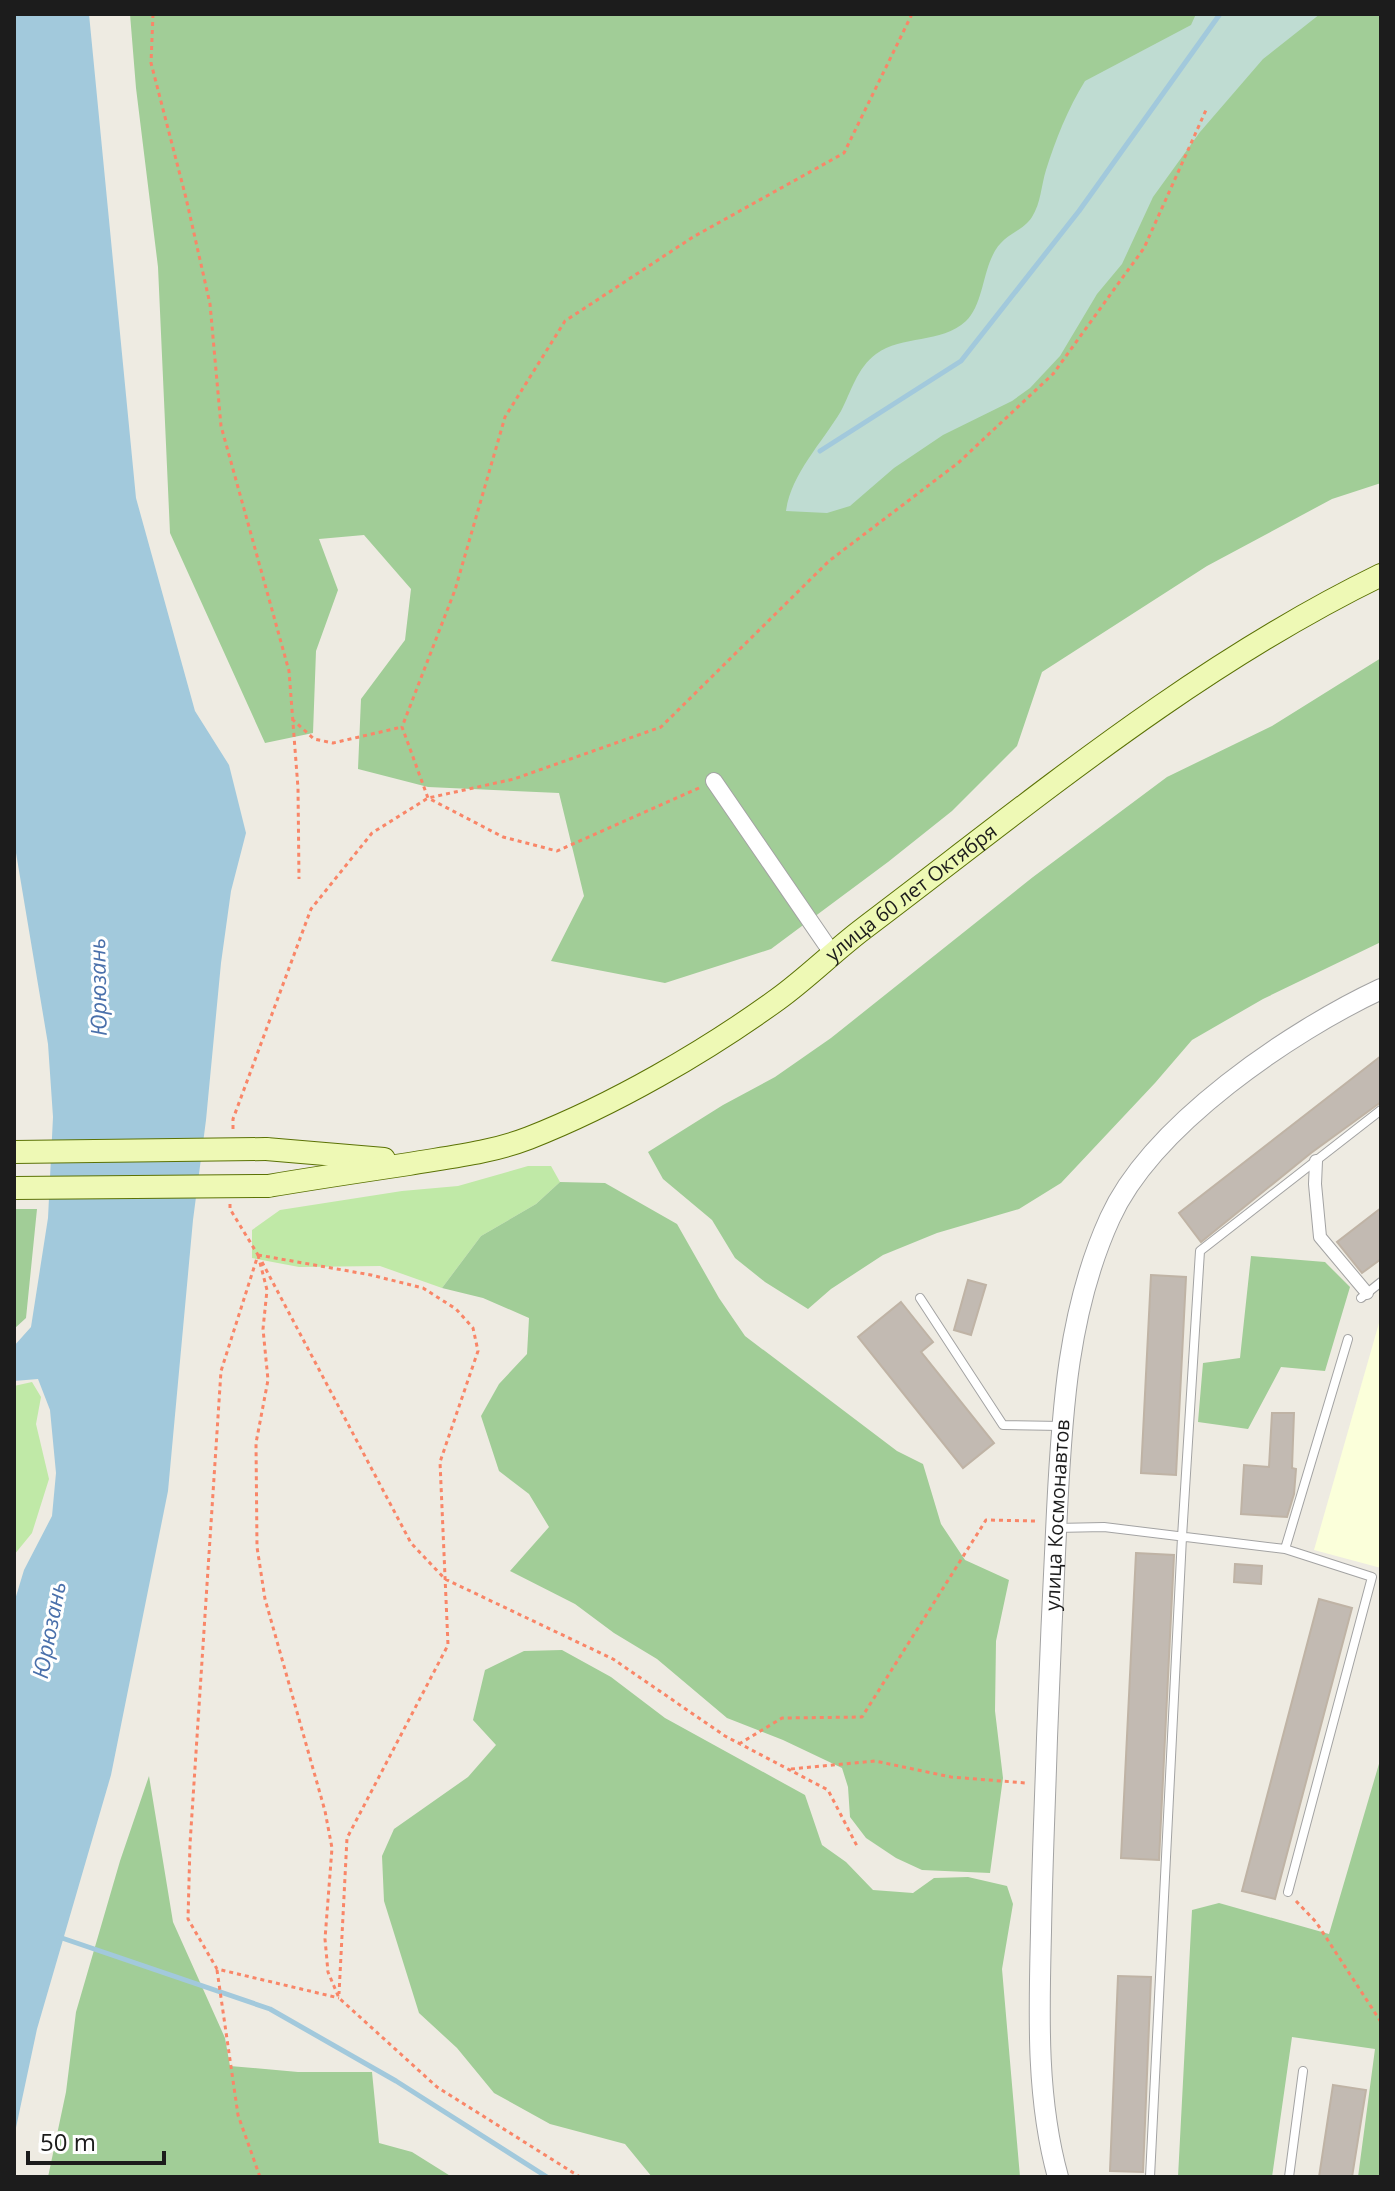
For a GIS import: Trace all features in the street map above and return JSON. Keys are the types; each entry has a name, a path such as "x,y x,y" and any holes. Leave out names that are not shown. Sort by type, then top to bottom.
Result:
{"main road":[{"name":"улица 60 лет Октября","path":"421,1162 462,1157 531,1137 601,1106 714,1043 780,998 832,953 1107,743 1210,671 1308,612 1381,575"},
{"path":"14,1152 266,1149 421,1162"},
{"path":"14,1188 268,1186 421,1162"}],"street":[{"path":"714,781 832,953"},
{"name":"улица Космонавтов","path":"1058,2177 1049,2135 1040,2036 1045,1784 1062,1426 1070,1349 1086,1283 1111,1216 1134,1178 1175,1130 1286,1042 1334,1011 1381,989"},
{"path":"1316,1161 1320,1237 1364,1296"}],"lane":[{"path":"1150,2177 1182,1537 1200,1251 1381,1110"},
{"path":"1364,1296 1381,1282"},
{"path":"920,1298 1003,1425 1062,1426"},
{"path":"1285,1549 1348,1339"},
{"path":"1056,1528 1104,1527 1285,1549 1376,1578 1288,1892"},
{"path":"1289,2177 1303,2071"}],"path":[{"path":"153,14 151,63 210,304 221,426 289,671 298,788 299,879"},
{"path":"714,781 557,851 503,837 428,798 402,727 455,590 505,417 565,321 693,237 844,153 912,14"},
{"path":"233,1134 233,1119 311,909 372,833 428,798 514,779 661,727 829,561 958,463 1053,374 1144,248 1206,110"},
{"path":"292,719 314,739 333,743 402,727"},
{"path":"231,1194 230,1209 258,1255 411,1543 445,1579 613,1659 739,1744 828,1790 857,1846"},
{"path":"258,1255 371,1275 423,1288 456,1309 473,1328 478,1351 440,1462 448,1645 347,1838 339,1998"},
{"path":"258,1255 221,1371 190,1844 188,1919 217,1969 238,2115 260,2177"},
{"path":"258,1255 267,1290 263,1329 268,1380 256,1443 257,1547 272,1628 325,1811 332,1848 325,1939 328,1972 339,1998 437,2087 580,2177"},
{"path":"739,1744 782,1718 862,1717 986,1520 1037,1520 1056,1528"},
{"path":"789,1770 875,1761 951,1777 1045,1784"},
{"path":"1288,1892 1316,1922 1381,2022"},
{"path":"217,1969 339,1998"}],"shaded area":[{"path":"1196,14 1320,14 1263,59 1200,132 1153,197 1122,264 1097,294 1060,356 1030,388 1012,401 943,435 894,468 850,506 827,513 786,511 794,484 841,411 859,373 869,360 886,348 945,333 971,315 995,250 1028,223 1035,212 1058,136 1085,81 1191,25"},
{"path":"1381,1316 1381,1568 1314,1550"}],"green space":[{"path":"130,14 1381,14 1381,483 1332,499 1207,566 1042,672 1017,746 952,811 771,949 665,983 551,961 584,896 559,793 428,787 358,769 361,699 405,640 411,589 364,535 319,539 338,590 316,651 313,733 265,743 170,533 158,267"},
{"path":"1381,658 1381,942 1263,999 1192,1040 1061,1183 1019,1209 937,1233 883,1255 831,1289 808,1309 765,1282 735,1258 712,1220 663,1179 648,1152 775,1077 831,1038 1033,877 1167,777 1272,726"},
{"path":"528,1166 551,1166 560,1182 536,1204 481,1236 442,1288 380,1266 299,1267 252,1258 252,1230 280,1210 402,1191 458,1186"},
{"path":"560,1182 605,1183 677,1224 719,1298 745,1336 897,1451 923,1464 941,1524 965,1560 1009,1580 996,1641 995,1711 1003,1778 990,1873 922,1870 896,1858 866,1838 850,1817 848,1787 842,1768 727,1718 657,1659 575,1604 510,1571 549,1527 529,1494 499,1471 481,1416 499,1384 527,1354 529,1318 483,1298 442,1288 481,1236 536,1204"},
{"path":"14,1209 37,1209 26,1318 14,1329"},
{"path":"1251,1256 1325,1262 1350,1287 1325,1371 1281,1367 1248,1429 1198,1422 1203,1363 1240,1358"},
{"path":"32,1382 41,1397 36,1424 49,1479 32,1533 14,1555 14,1386"},
{"path":"562,1650 611,1677 665,1718 805,1795 822,1845 846,1862 873,1890 913,1893 934,1878 968,1877 1007,1886 1013,1904 1002,1969 1020,2177 652,2177 625,2144 550,2124 494,2093 457,2048 419,2013 384,1901 382,1856 394,1829 468,1777 496,1745 473,1720 485,1670 524,1651"},
{"path":"1381,1757 1381,2177 1358,2177 1375,2049 1292,2037 1272,2177 1178,2177 1192,1910 1219,1903 1329,1934"},
{"path":"149,1776 173,1922 225,2038 230,2066 298,2072 372,2072 379,2143 412,2152 452,2177 48,2177 66,2092 76,2012 120,1861"}],"water":[{"name":"Юрюзань","path":"14,14 89,14 136,498 195,711 229,765 246,833 231,891 221,963 168,1491 111,1775 37,2029 14,2137 14,1603 24,1570 52,1516 56,1473 50,1410 38,1379 14,1381 14,1346 31,1327 48,1218 53,1117 48,1044 14,841"}],"building":[{"path":"1381,1056 1381,1102 1311,1153 1201,1242 1179,1213"},
{"path":"1381,1208 1381,1259 1362,1273 1337,1242"},
{"path":"1151,1275 1186,1277 1176,1475 1141,1473"},
{"path":"968,1280 986,1285 971,1335 954,1330"},
{"path":"901,1302 933,1342 921,1352 994,1443 963,1468 858,1337"},
{"path":"1272,1413 1294,1413 1292,1468 1296,1469 1294,1494 1287,1517 1241,1514 1244,1465 1269,1467"},
{"path":"1136,1553 1174,1555 1159,1860 1121,1858"},
{"path":"1235,1564 1262,1566 1261,1584 1234,1582"},
{"path":"1319,1599 1352,1608 1275,1899 1242,1891"},
{"path":"1118,1976 1151,1977 1143,2172 1110,2171"},
{"path":"1333,2085 1366,2090 1352,2177 1319,2177"}],"waterway":[{"path":"820,451 961,361 1079,211 1220,14"},
{"path":"59,1937 270,2009 396,2081 547,2177"}]}
